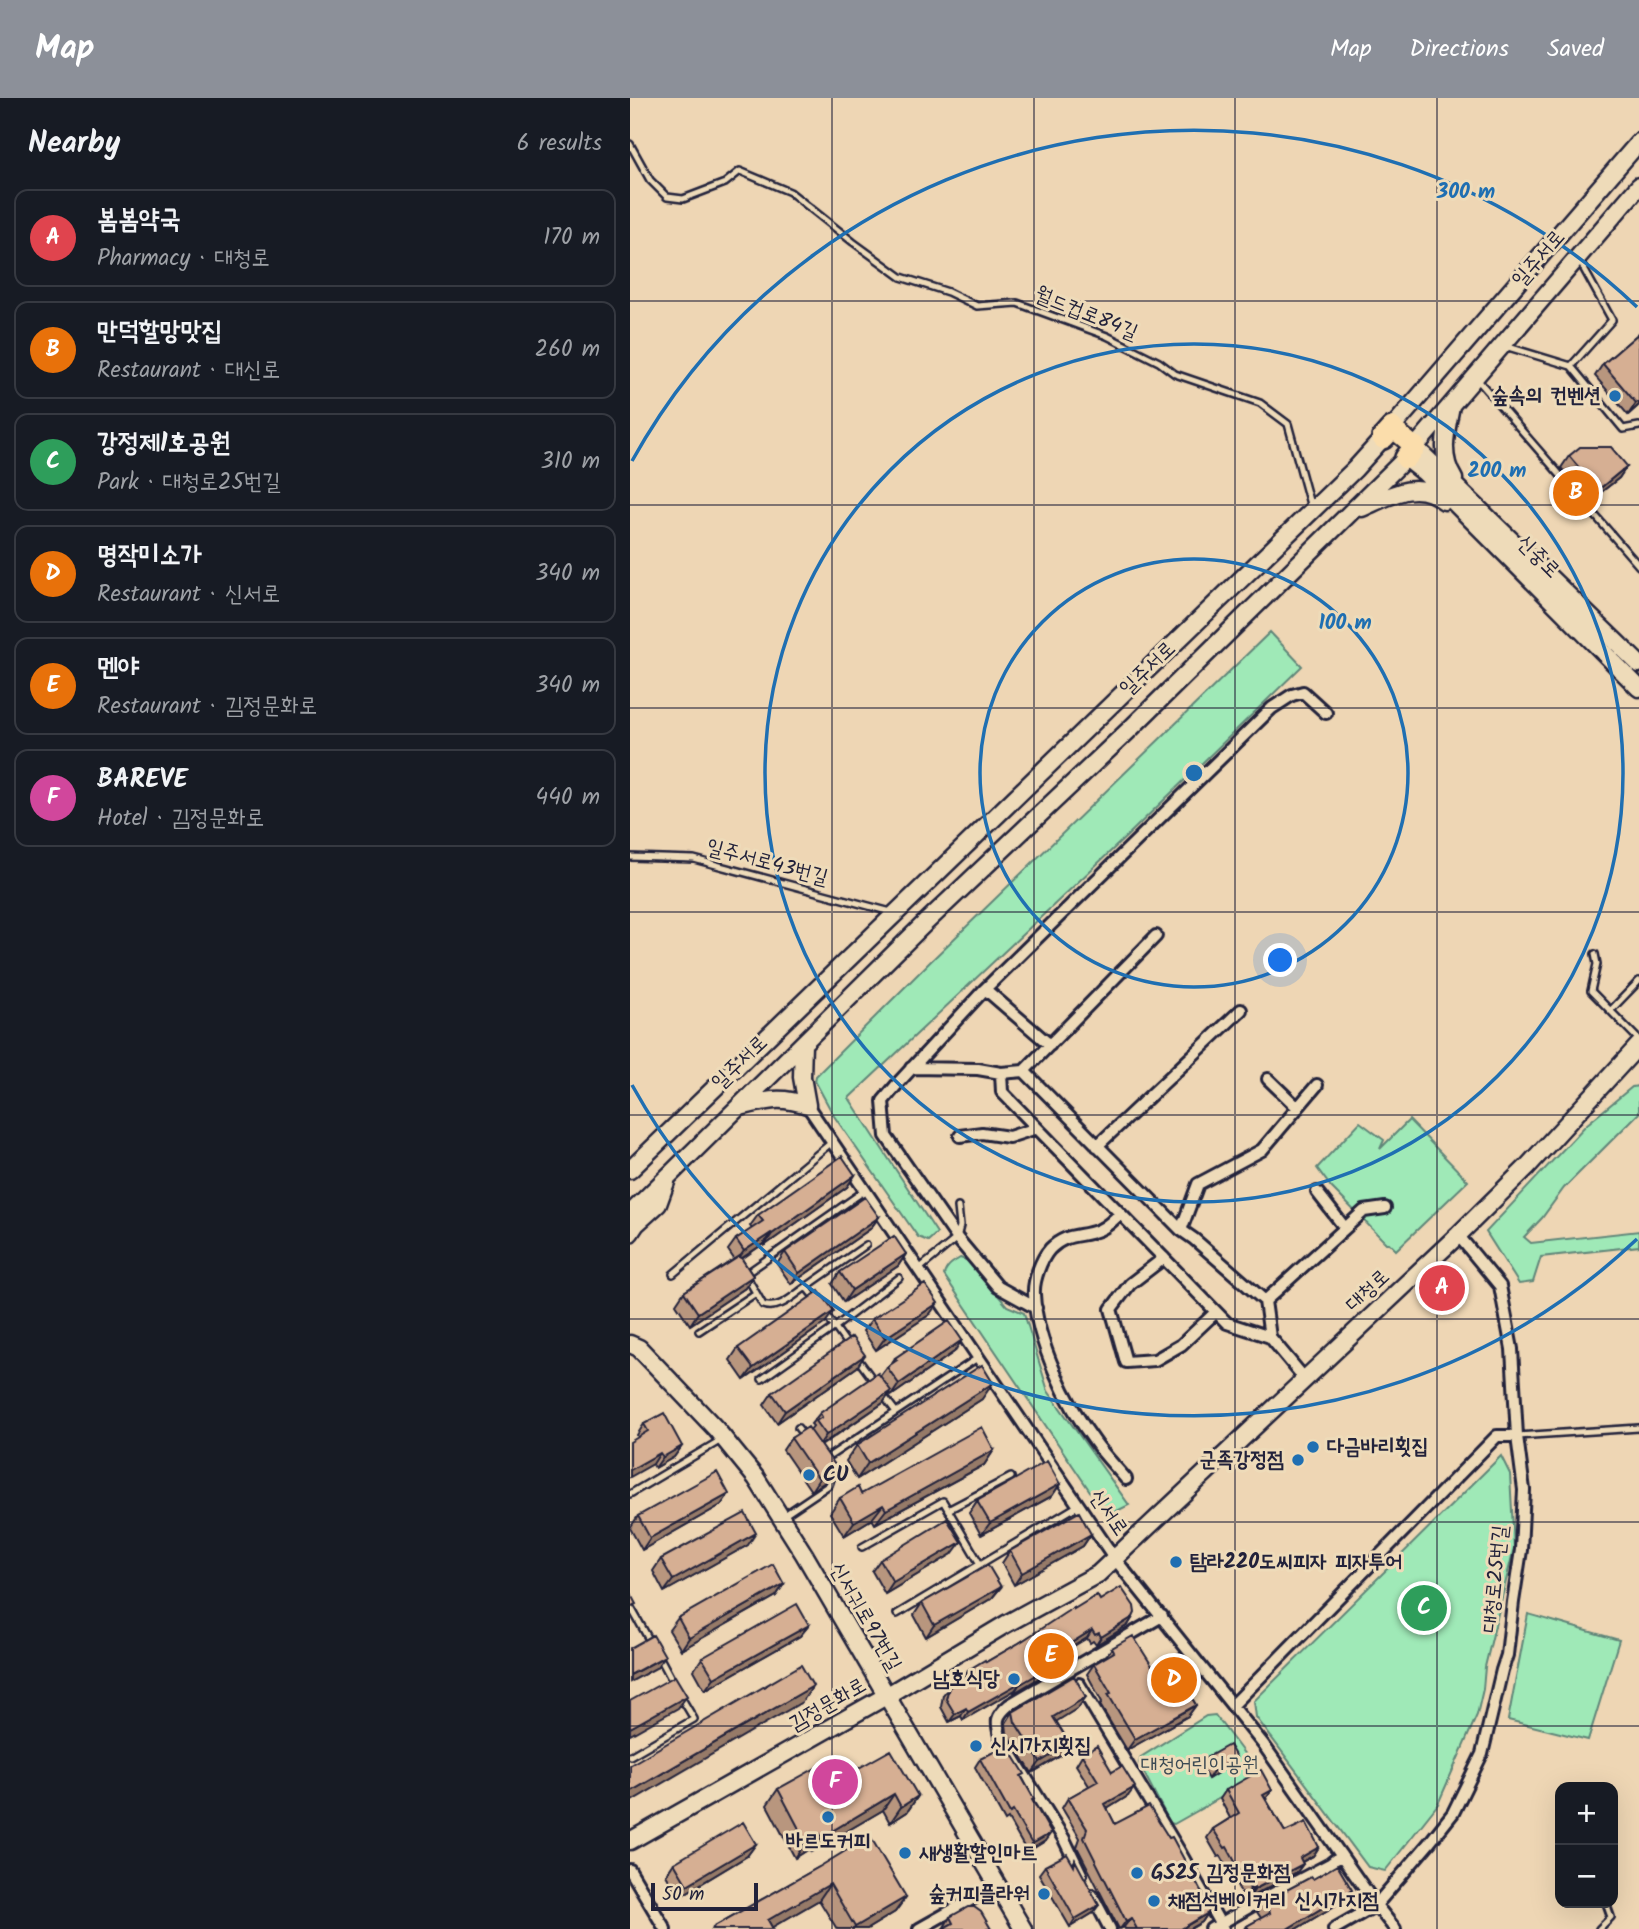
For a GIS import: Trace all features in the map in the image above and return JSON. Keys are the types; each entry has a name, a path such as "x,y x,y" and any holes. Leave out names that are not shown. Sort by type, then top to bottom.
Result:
{"main road":[{"name":"일주서로","path":"630,1170 1354,469 1639,142"},
{"name":"일주서로","path":"630,1214 923,925 1128,731 1350,514 1410,452 1639,186"},
{"path":"1452,403 1445,434 1446,465 1452,477 1479,503 1476,515"},
{"path":"1387,433 1410,452"},
{"name":"신중로","path":"1410,452 1425,473 1476,515 1639,688"},
{"path":"1350,514 1400,491 1423,489 1441,498 1459,516 1476,515 1639,664"},
{"name":"대청로","path":"1115,1559 1458,1235 1527,1167 1639,1043"},
{"path":"738,1108 771,1099 789,1099 807,1105 802,1077 803,1044"},
{"path":"630,1233 658,1204 668,1177"},
{"name":"신서귀로97번길","path":"630,1331 634,1335 635,1346 724,1438 756,1478 1023,1929"},
{"name":"김정문화로","path":"630,1841 887,1696 1006,1624 1098,1574 1115,1559"}],"street":[{"path":"1036,1308 998,1287 957,1238 886,1136 883,1101 985,989 1272,708 1292,695 1303,692 1326,713"},
{"path":"911,1068 978,1069 1001,1073 1024,1071 1156,936"},
{"path":"985,989 1050,1045"},
{"path":"1097,1146 1241,1010"},
{"path":"1024,1071 1181,1230 1194,1238 1265,1301 1270,1337 1305,1379"},
{"path":"1001,1073 1002,1092 1227,1323 1270,1337"},
{"path":"1268,1079 1298,1108"},
{"path":"1181,1230 1198,1184 1262,1150 1317,1086"},
{"name":"신서로","path":"807,1105 1115,1559 1264,1744 1395,1929"},
{"path":"960,1136 982,1133 1009,1137 1037,1128"},
{"path":"1317,1192 1345,1228"},
{"path":"1265,1301 1364,1211 1385,1208"},
{"path":"1120,1213 1109,1225 1098,1231 1063,1238 1048,1251 1033,1291 1038,1326 1063,1391 1095,1443 1126,1479"},
{"name":"대청로25번길","path":"1334,1929 1376,1905 1453,1813 1482,1754 1507,1655 1521,1550 1524,1490 1517,1436 1512,1349 1500,1286 1458,1235"},
{"path":"1164,1258 1130,1284 1111,1309 1126,1362 1155,1360 1181,1345 1216,1312"},
{"path":"1233,1705 1497,1436 1517,1436"},
{"path":"1110,1929 1064,1839 1000,1736 998,1719 1009,1705 1162,1616"},
{"path":"1070,1670 1218,1927 1266,1897 1330,1864 1341,1855"},
{"path":"630,1870 665,1929"},
{"path":"919,1929 997,1885"}],"lane":[{"name":"월드컵로84길","path":"630,144 650,180 667,197 683,199 725,183 740,171 790,192 901,277 948,292 977,306 1017,303 1107,336 1159,362 1175,374 1260,403 1288,424 1312,511"},
{"path":"1571,366 1612,320 1577,257"},
{"path":"1502,345 1571,366 1623,429 1639,426"},
{"path":"1475,377 1639,566"},
{"name":"일주서로43번길","path":"630,858 694,859 894,913"},
{"path":"1595,954 1597,964 1591,991 1639,1043"},
{"path":"1611,1010 1639,981"},
{"path":"673,1274 832,1142"},
{"path":"865,1190 750,1271 747,1277 763,1305 770,1308 783,1304 866,1245"},
{"path":"919,1269 957,1238 960,1226 958,1207"},
{"path":"762,1379 899,1278"},
{"path":"806,1287 896,1412"},
{"path":"699,1331 756,1293"},
{"path":"781,1518 829,1485 832,1475 822,1462 979,1357"},
{"path":"798,1428 806,1439"},
{"path":"1517,1436 1639,1428"},
{"path":"630,1494 724,1438"},
{"path":"948,1510 1011,1477"},
{"path":"862,1547 943,1501 980,1564"},
{"path":"897,1614 1079,1504"},
{"path":"630,1606 694,1719 630,1756"},
{"path":"1599,1929 1611,1917 1608,1908"}],"green space":[{"path":"1270,632 1302,666 1128,835 849,1098 937,1233 928,1241 918,1237 834,1116 815,1081 816,1076"},
{"path":"1639,1086 1639,1113 1564,1188 1524,1237 1531,1243 1639,1231 1639,1246 1541,1257 1533,1282 1519,1284 1486,1232 1586,1125 1632,1087"},
{"path":"1409,1120 1468,1181 1396,1250 1331,1187 1317,1168 1360,1122 1384,1140 1380,1149"},
{"path":"960,1258 969,1261 1007,1306 1024,1313 1048,1391 1129,1505 1111,1514 1102,1509 944,1275 948,1267"},
{"path":"1501,1456 1510,1474 1514,1548 1485,1667 1477,1715 1438,1804 1385,1871 1368,1867 1256,1717 1254,1701"},
{"path":"1528,1614 1619,1640 1588,1740 1508,1720"},
{"name":"대청어린이공원","path":"1215,1715 1258,1772 1257,1777 1174,1824 1170,1823 1139,1763 1141,1757 1206,1716"}],"building":[{"path":"1639,333 1639,401 1636,403 1603,364"},
{"path":"1580,447 1611,447 1627,466 1598,490 1569,456"},
{"path":"842,1156 855,1175 744,1251 736,1239 763,1221 758,1215"},
{"path":"865,1197 879,1217 799,1273 785,1252"},
{"path":"894,1236 906,1254 852,1290 840,1272"},
{"path":"740,1256 753,1276 698,1313 684,1292"},
{"path":"925,1284 938,1303 885,1338 872,1319"},
{"path":"819,1291 834,1311 753,1368 738,1348"},
{"path":"949,1321 962,1340 899,1384 887,1367 897,1360 895,1358"},
{"path":"852,1337 865,1355 785,1411 772,1393"},
{"path":"982,1365 993,1383 868,1463 857,1445"},
{"path":"878,1373 891,1391 826,1435 816,1421 822,1417 820,1413"},
{"path":"664,1413 682,1446 663,1457 660,1453 630,1470 630,1442 648,1431 644,1424"},
{"path":"808,1427 835,1465 833,1470 819,1479 791,1438"},
{"path":"982,1427 994,1450 886,1510 883,1505 854,1522 840,1498 858,1487 861,1494"},
{"path":"1047,1461 1060,1484 990,1523 977,1501"},
{"path":"717,1472 729,1494 650,1538 638,1516"},
{"path":"1079,1512 1091,1534 1022,1573 1010,1551"},
{"path":"745,1513 756,1533 673,1580 661,1559"},
{"path":"947,1519 961,1542 893,1582 880,1560"},
{"path":"773,1564 784,1584 689,1638 678,1618"},
{"path":"988,1565 1001,1587 934,1625 922,1603"},
{"path":"1121,1587 1134,1606 1133,1617 1101,1637 1099,1633 1095,1635 1092,1630 1068,1645 1071,1651 1049,1665 1050,1667 968,1712 966,1708 955,1714 946,1699 949,1687 971,1675 968,1670 1019,1643 1074,1607 1097,1595 1100,1600"},
{"path":"630,1593 636,1604 630,1607"},
{"path":"797,1604 809,1625 714,1678 702,1658"},
{"path":"653,1635 665,1656 630,1675 630,1648"},
{"path":"1133,1636 1154,1669 1180,1653 1193,1673 1181,1680 1196,1705 1135,1739 1108,1694 1111,1693 1094,1664 1114,1652 1112,1648"},
{"path":"801,1665 813,1686 630,1792 630,1765"},
{"path":"675,1676 687,1696 630,1728 630,1701"},
{"path":"1074,1676 1086,1697 1053,1717 1070,1744 1040,1762 1015,1722 1013,1712"},
{"path":"1007,1745 1025,1774 1021,1776 1051,1833 1032,1844 1013,1811 1010,1813 980,1759"},
{"path":"1229,1745 1236,1757 1213,1771 1206,1758"},
{"path":"1097,1746 1112,1772 1122,1766 1135,1787 1105,1804 1115,1824 1149,1806 1169,1838 1172,1837 1211,1905 1208,1913 1181,1929 1137,1929 1131,1918 1126,1921 1084,1838 1087,1829 1068,1798 1098,1781 1082,1755"},
{"path":"891,1750 918,1796 901,1807 894,1794 822,1837 820,1834 806,1842 778,1789 821,1765 832,1783"},
{"path":"1261,1770 1272,1790 1263,1795 1285,1832 1306,1822 1319,1847 1300,1858 1303,1864 1255,1889 1250,1889 1227,1847 1225,1848 1213,1829 1239,1813 1226,1790"},
{"path":"743,1822 756,1844 687,1885 674,1863"},
{"path":"870,1836 906,1897 855,1927 830,1884 768,1920 773,1929 714,1929 713,1927"},
{"path":"1067,1854 1074,1866 1075,1860 1099,1905 1075,1919 1045,1866"},
{"path":"1337,1865 1352,1890 1287,1929 1249,1929 1247,1926 1270,1913 1264,1902"},
{"path":"968,1907 974,1907 981,1912 991,1929 942,1929 953,1923 950,1917"}],"place":[{"name":"숲속의 컨벤션","path":"1615,396"},
{"name":"만덕할망맛집","path":"1576,493"},
{"name":"봄봄약국","path":"1442,1288"},
{"name":"다금바리횟집","path":"1313,1447"},
{"name":"군족강정점","path":"1298,1460"},
{"name":"CU","path":"809,1475"},
{"name":"탐라220도씨피자 피자투어","path":"1176,1562"},
{"name":"강정제1호공원","path":"1424,1608"},
{"name":"멘야","path":"1051,1656"},
{"name":"남호식당","path":"1014,1679"},
{"name":"명작미소가","path":"1174,1680"},
{"name":"신시가지횟집","path":"976,1746"},
{"name":"BAREVE","path":"835,1782"},
{"name":"바르도커피","path":"828,1817"},
{"name":"새생활할인마트","path":"905,1853"},
{"name":"GS25 김정문화점","path":"1137,1873"},
{"name":"숲커피플라워","path":"1044,1894"},
{"name":"채점석베이커리 신시가지점","path":"1154,1901"}]}
